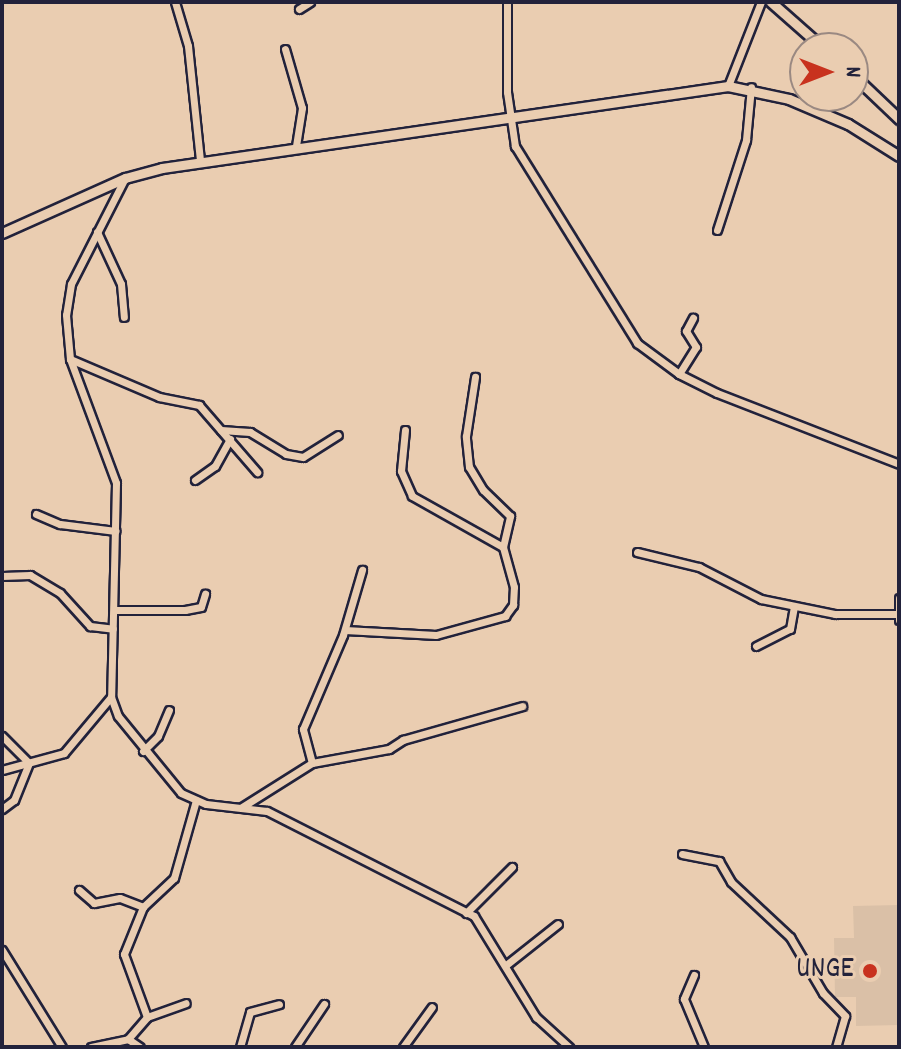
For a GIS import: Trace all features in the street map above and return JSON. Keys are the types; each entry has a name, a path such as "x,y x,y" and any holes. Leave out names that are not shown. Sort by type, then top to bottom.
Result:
{"main road":[{"path":"771,2 805,32"},
{"path":"2,233 125,178 200,160 728,86 751,87 848,124 899,156"},
{"path":"869,90 899,119"}],"street":[{"path":"175,2 188,46 200,160"},
{"path":"299,9 310,2"},
{"path":"507,2 508,117 527,167 624,327 637,343 679,374 899,464"},
{"path":"728,86 761,2"},
{"path":"285,49 302,108 296,146"},
{"path":"717,230 746,140 751,87"},
{"path":"125,178 68,298 70,359 113,472 116,531 111,697 143,751 170,785 196,800 242,807 289,822 480,923 536,1017 566,1044"},
{"path":"727,204 738,209"},
{"path":"97,232 121,284 124,317"},
{"path":"679,374 696,347 686,331 693,318"},
{"path":"70,359 159,397 191,401 230,439 257,472"},
{"path":"345,630 436,635 505,616 513,605 514,587 503,547 510,516 483,490 469,467 466,436 475,377"},
{"path":"221,430 250,432 286,454 303,457 338,435"},
{"path":"405,430 401,471 412,496 503,547"},
{"path":"195,480 215,466 230,439"},
{"path":"36,514 60,524 116,531"},
{"path":"637,552 681,560 739,591 794,606 897,617 899,598"},
{"path":"312,763 303,729 345,630 362,570"},
{"path":"2,576 30,575 60,593 90,626 113,629"},
{"path":"114,610 185,610 201,607 205,594"},
{"path":"756,646 790,629 794,606"},
{"path":"2,770 64,753 111,697"},
{"path":"242,807 312,763 389,749 403,740 522,706"},
{"path":"143,751 158,736 169,710"},
{"path":"2,736 29,763"},
{"path":"2,809 14,800 29,763"},
{"path":"147,1017 124,964 143,907 174,878 196,800"},
{"path":"682,854 719,861 731,882 790,937 823,993 845,1016 836,1047"},
{"path":"466,913 512,867"},
{"path":"79,890 94,903 120,898 143,907"},
{"path":"506,965 558,924"},
{"path":"2,950 62,1047"},
{"path":"694,975 684,999 704,1047"},
{"path":"91,1047 128,1039 147,1017 186,1003"},
{"path":"240,1047 250,1012 279,1004"},
{"path":"295,1047 324,1004"},
{"path":"403,1047 432,1007"},
{"path":"128,1039 140,1047"},
{"path":"554,1047 566,1044"}],"shaded area":[{"path":"899,905 899,1025 856,1026 856,997 835,997 834,938 854,938 853,906"}],"place":[{"name":"UNGE","path":"870,971"}]}
